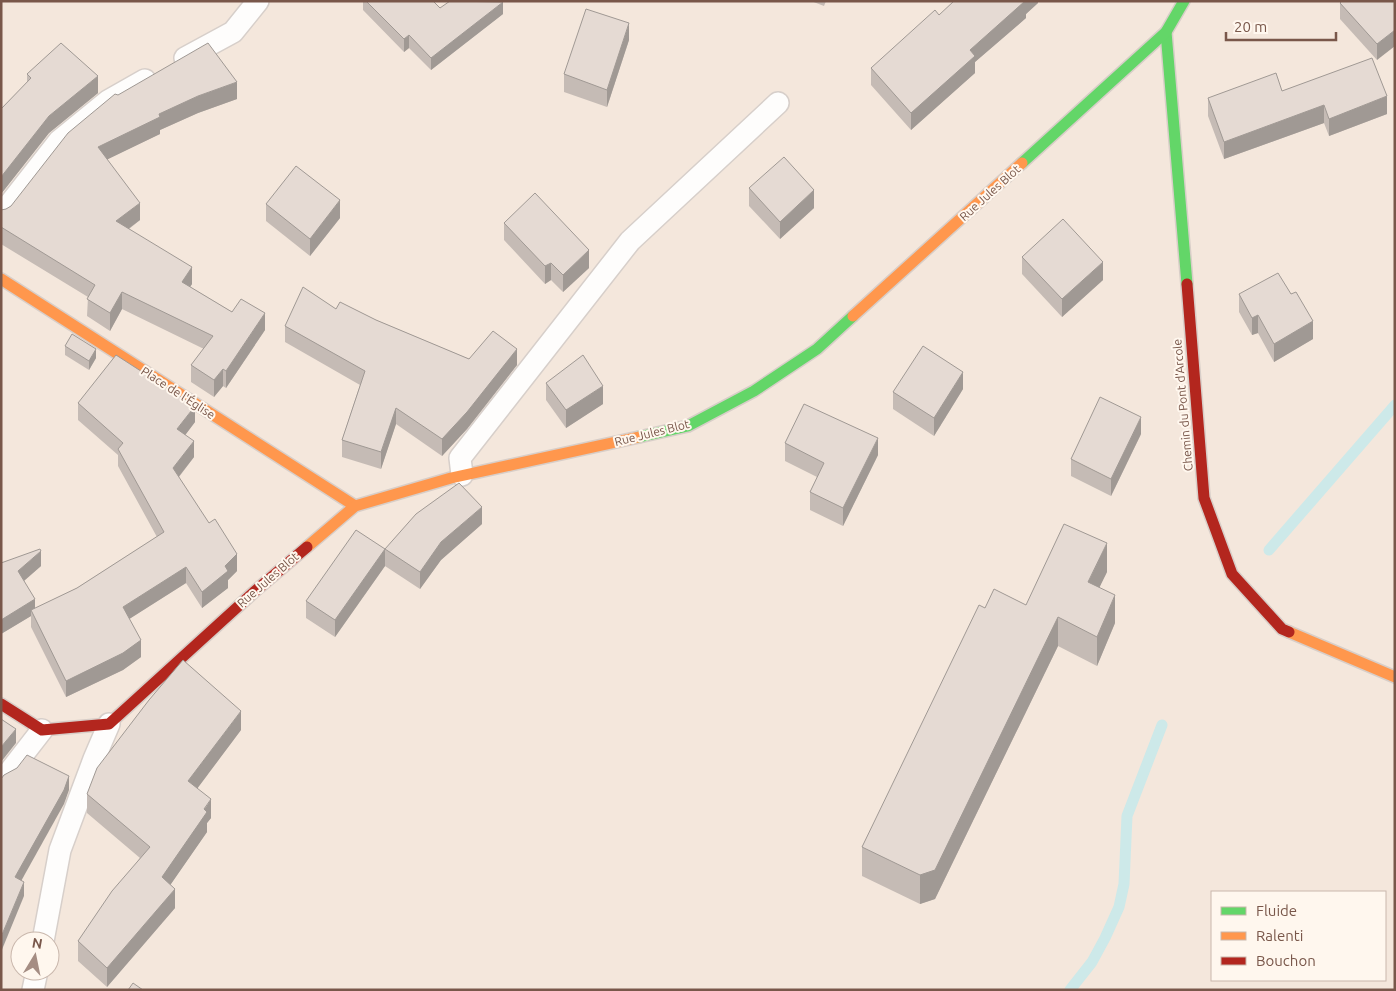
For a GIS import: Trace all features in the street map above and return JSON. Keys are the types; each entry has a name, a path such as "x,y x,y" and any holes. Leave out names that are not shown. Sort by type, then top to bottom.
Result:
{"street":[{"name":"Rue Jules Blot","path":"109,724 254,592 356,506 462,475 688,426 754,392 817,349 1166,32 1184,1"},
{"name":"Chemin du Pont d'Arcole","path":"1166,32 1203,488 1207,507 1232,574 1282,629 1395,677"},
{"name":"Place de l'Église","path":"1,279 356,506"},
{"path":"1,704 42,730 109,724"}],"lane":[{"path":"1,215 59,141 108,101 233,32 258,1"},
{"path":"462,475 460,458 630,241 778,103"},
{"name":"Rue Jules Blot","path":"45,931 60,850 109,724"},
{"path":"1,778 7,775 42,730"}],"shaded area":[{"path":"1,1 1395,1 1395,990 1,990"}],"building":[{"path":"366,1 433,1 440,8 450,1 503,2 431,58 409,35 404,39"},
{"path":"954,1 1025,1 970,50 975,56 911,113 871,68 935,10 939,15"},
{"path":"1342,1 1395,1 1395,30 1377,44 1340,3"},
{"path":"586,9 629,23 607,90 564,74"},
{"path":"61,43 98,76 49,116 1,177 1,109 31,78 27,74"},
{"path":"208,43 237,82 198,96 159,114 160,117 98,147 140,203 116,221 192,267 182,282 232,312 241,299 265,313 226,371 223,369 214,380 191,365 213,336 122,292 110,313 87,299 95,285 1,227 1,210 11,206 68,133 115,94 118,95"},
{"path":"1372,58 1387,96 1329,119 1324,105 1224,142 1208,98 1276,73 1282,91"},
{"path":"784,157 814,190 780,222 749,188"},
{"path":"296,166 340,200 310,239 266,204"},
{"path":"535,193 589,250 563,275 551,263 545,266 504,223"},
{"path":"1063,219 1103,262 1062,299 1022,257"},
{"path":"1278,273 1291,294 1296,292 1313,321 1274,344 1258,315 1252,318 1239,294"},
{"path":"303,287 336,309 340,302 376,320 469,359 493,331 517,349 467,412 442,439 396,408 381,452 342,440 365,371 285,326"},
{"path":"72,334 96,349 89,361 65,346"},
{"path":"923,346 963,372 934,418 893,392"},
{"path":"116,355 195,406 177,429 194,441 173,468 209,523 215,519 237,554 225,566 228,571 202,592 186,567 123,607 141,640 123,653 66,681 31,610 77,588 164,532 118,449 123,443 78,403"},
{"path":"583,355 603,386 566,410 546,383"},
{"path":"1100,397 1141,417 1111,479 1071,459"},
{"path":"804,404 878,438 843,508 810,492 824,463 785,443"},
{"path":"459,483 482,507 441,542 420,572 385,549 416,514"},
{"path":"1064,524 1107,543 1088,582 1115,595 1097,637 1058,617 935,870 920,875 862,847 979,605 985,608 994,589 1026,605"},
{"path":"356,530 385,549 335,620 306,601"},
{"path":"40,549 41,551 18,571 35,599 1,620 1,563"},
{"path":"183,660 241,711 188,781 211,799 204,809 207,812 162,877 175,889 107,968 78,941 112,891 150,847 87,794 97,768 149,700"},
{"path":"1,719 16,729 1,747"},
{"path":"27,755 69,776 64,790 15,877 24,882 1,937 1,779 4,775 17,768"},
{"path":"133,983 143,990 128,990"}],"waterway":[{"path":"1269,550 1395,405"},
{"path":"1070,990 1092,962 1119,907 1124,884 1127,816 1162,725"}],"traffic: fast":[{"path":"1022,163 1166,32 1184,1"},
{"path":"1166,32 1187,284"},
{"path":"639,437 688,426 754,391 817,349 853,316"}],"traffic: slow":[{"path":"853,316 1022,163"},
{"path":"1,279 355,506"},
{"path":"307,547 355,506 451,478 639,437"},
{"path":"1289,632 1395,677"}],"traffic: jam":[{"path":"1187,284 1204,498 1232,574 1282,629 1289,632"},
{"path":"1,704 42,730 109,724 254,592 307,547"}]}
